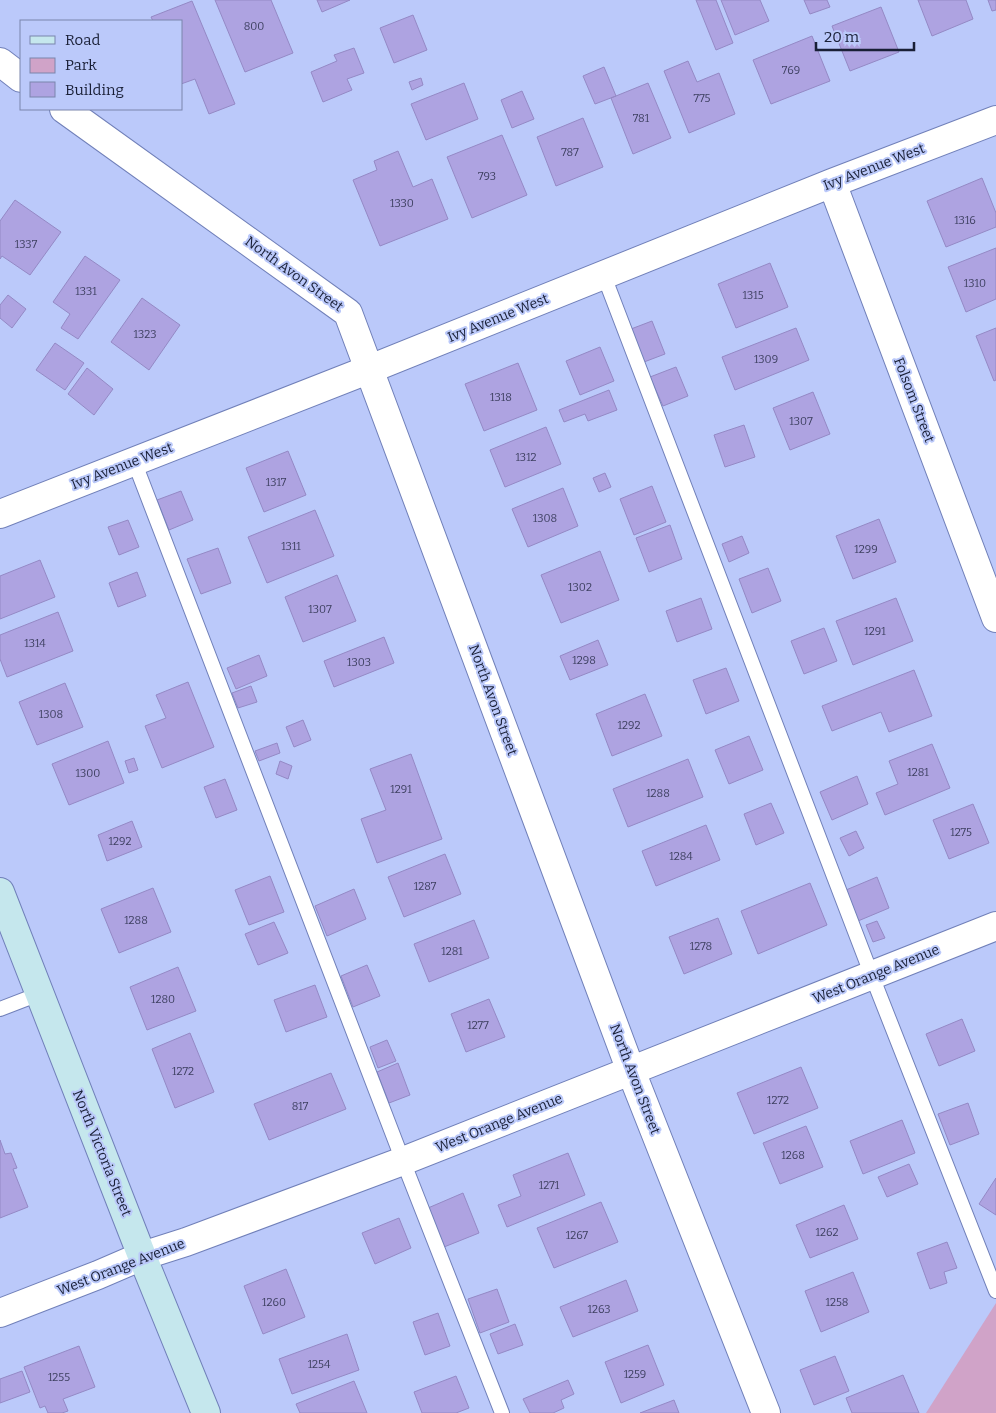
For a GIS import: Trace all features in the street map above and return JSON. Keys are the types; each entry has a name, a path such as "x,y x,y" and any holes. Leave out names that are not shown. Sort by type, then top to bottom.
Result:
{"street":[{"path":"0,62 20,77"},
{"name":"North Avon Street","path":"65,110 348,313 631,1071 766,1413"},
{"name":"Ivy Avenue West","path":"0,514 604,276 832,183 996,120"},
{"name":"Folsom Street","path":"832,183 996,618"},
{"name":"North Victoria Street","path":"0,892 142,1256 206,1413"},
{"name":"West Orange Avenue","path":"0,1313 142,1256 186,1242 403,1161 996,926"}],"lane":[{"path":"604,276 872,976 996,1291"},
{"path":"134,461 502,1413"},
{"path":"0,1009 39,994"}],"green space":[{"path":"996,1303 996,1413 926,1413"}],"building":[{"path":"215,0 271,0 293,53 245,72"},
{"path":"317,0 350,0 322,12"},
{"path":"696,0 716,0 733,43 716,50"},
{"path":"721,0 760,0 769,21 735,35"},
{"path":"804,0 827,0 830,7 810,14"},
{"path":"918,0 966,0 973,19 932,36"},
{"path":"988,0 996,0 996,10 992,11"},
{"path":"192,1 235,104 209,114 195,79 182,84 182,20 152,20 151,17"},
{"path":"881,7 899,52 850,71 832,26"},
{"path":"413,15 427,50 394,63 380,28"},
{"path":"812,36 830,81 771,104 753,60"},
{"path":"354,48 364,73 347,79 352,90 323,102 311,72 337,61 334,55"},
{"path":"688,61 697,82 719,73 735,114 689,133 664,71"},
{"path":"604,67 616,96 595,104 583,76"},
{"path":"421,78 423,85 412,90 409,82"},
{"path":"464,83 478,119 426,140 411,104"},
{"path":"648,83 671,138 633,154 611,98"},
{"path":"522,91 534,119 512,128 501,100"},
{"path":"583,118 603,167 556,186 537,137"},
{"path":"502,135 527,195 472,218 447,157"},
{"path":"398,151 413,187 432,179 448,219 380,246 353,180 377,170 374,161"},
{"path":"982,178 996,213 996,227 946,247 927,201"},
{"path":"15,200 61,232 30,275 2,256 0,259 0,221"},
{"path":"996,248 996,299 966,312 948,267"},
{"path":"85,256 120,280 78,339 61,328 70,314 53,302"},
{"path":"770,263 788,307 736,328 718,284"},
{"path":"8,295 26,309 12,328 0,318 0,305"},
{"path":"142,298 180,325 149,370 111,342"},
{"path":"652,321 665,354 644,362 631,329"},
{"path":"796,328 809,360 735,390 722,357"},
{"path":"996,328 996,380 994,381 976,336"},
{"path":"55,343 84,363 65,390 36,370"},
{"path":"600,347 614,381 580,395 566,361"},
{"path":"518,363 537,410 484,431 465,384"},
{"path":"676,367 688,396 663,406 650,377"},
{"path":"87,368 113,389 94,415 68,394"},
{"path":"609,390 617,410 588,421 585,414 564,422 559,410"},
{"path":"813,392 830,434 790,450 773,408"},
{"path":"744,425 755,457 725,467 714,435"},
{"path":"546,427 561,464 505,487 490,450"},
{"path":"288,451 306,495 264,512 246,468"},
{"path":"605,473 611,487 599,492 593,478"},
{"path":"652,486 666,522 634,535 620,499"},
{"path":"563,488 578,526 528,547 512,509"},
{"path":"181,491 193,520 169,530 157,500"},
{"path":"315,510 334,556 267,583 248,537"},
{"path":"879,519 896,562 853,579 836,536"},
{"path":"128,520 139,547 119,555 108,527"},
{"path":"670,525 682,559 649,572 636,538"},
{"path":"742,536 749,553 729,562 722,544"},
{"path":"218,548 231,583 201,594 187,559"},
{"path":"600,551 619,600 561,623 541,575"},
{"path":"40,560 55,597 0,619 0,576"},
{"path":"768,568 781,601 752,613 739,579"},
{"path":"137,572 146,596 118,607 109,583"},
{"path":"337,575 356,621 303,642 285,597"},
{"path":"701,598 712,629 677,642 666,611"},
{"path":"896,598 913,641 853,665 836,621"},
{"path":"58,612 73,651 7,677 0,659 0,635"},
{"path":"824,628 837,661 804,674 791,641"},
{"path":"384,637 394,663 334,687 324,661"},
{"path":"598,640 608,665 570,680 560,656"},
{"path":"259,655 267,676 236,689 227,668"},
{"path":"726,668 739,701 706,714 693,680"},
{"path":"914,670 932,716 889,732 881,712 832,731 822,706"},
{"path":"188,682 214,747 162,768 145,726 166,718 156,695"},
{"path":"65,683 83,727 37,745 19,702"},
{"path":"251,686 257,702 238,708 232,693"},
{"path":"645,694 662,736 612,756 596,714"},
{"path":"303,720 311,740 294,747 286,727"},
{"path":"749,736 763,770 729,784 715,750"},
{"path":"108,741 124,783 69,805 52,764"},
{"path":"277,743 280,753 259,761 255,751"},
{"path":"932,744 950,788 885,815 876,793 898,784 889,761"},
{"path":"411,754 442,839 377,863 361,819 386,810 370,769"},
{"path":"134,758 138,770 129,773 125,761"},
{"path":"688,759 703,797 628,827 613,789"},
{"path":"280,761 292,766 288,779 276,774"},
{"path":"857,776 868,804 832,820 820,792"},
{"path":"225,779 237,810 216,818 204,787"},
{"path":"771,803 784,833 756,845 744,814"},
{"path":"973,804 989,843 949,859 933,820"},
{"path":"132,821 142,847 107,861 98,835"},
{"path":"706,825 720,860 656,886 642,851"},
{"path":"856,831 864,848 849,856 840,838"},
{"path":"445,854 461,894 404,917 388,877"},
{"path":"270,876 284,912 249,925 235,890"},
{"path":"877,877 889,908 858,921 846,890"},
{"path":"810,883 827,925 758,954 741,911"},
{"path":"153,888 171,932 119,953 101,909"},
{"path":"354,889 366,919 327,936 315,906"},
{"path":"718,918 732,954 684,974 669,937"},
{"path":"474,920 489,958 429,982 414,944"},
{"path":"877,921 885,938 873,942 866,925"},
{"path":"274,922 288,953 258,965 245,934"},
{"path":"367,965 380,996 353,1007 341,976"},
{"path":"178,967 196,1011 147,1030 130,987"},
{"path":"315,985 327,1017 286,1032 274,1000"},
{"path":"489,999 505,1037 466,1052 451,1014"},
{"path":"962,1019 975,1051 939,1066 926,1034"},
{"path":"190,1033 214,1092 175,1108 152,1049"},
{"path":"387,1040 396,1061 378,1068 370,1047"},
{"path":"398,1063 410,1095 389,1103 377,1072"},
{"path":"801,1067 818,1108 754,1134 737,1093"},
{"path":"331,1073 346,1109 269,1140 254,1104"},
{"path":"968,1103 979,1134 950,1145 938,1114"},
{"path":"902,1120 915,1153 863,1174 850,1141"},
{"path":"806,1126 823,1167 780,1184 763,1143"},
{"path":"0,1140 5,1154 11,1153 17,1168 13,1169 28,1207 0,1218"},
{"path":"568,1153 585,1195 507,1227 498,1205 521,1196 513,1175"},
{"path":"909,1164 918,1184 887,1197 878,1177"},
{"path":"996,1178 996,1215 979,1204"},
{"path":"463,1193 479,1233 444,1247 428,1208"},
{"path":"601,1202 618,1242 554,1268 537,1228"},
{"path":"844,1205 858,1239 810,1258 796,1225"},
{"path":"399,1218 411,1248 375,1264 362,1233"},
{"path":"947,1242 957,1268 944,1272 947,1283 930,1289 917,1253"},
{"path":"286,1269 305,1317 263,1334 244,1286"},
{"path":"853,1272 869,1312 821,1332 805,1291"},
{"path":"626,1280 638,1311 573,1337 560,1307"},
{"path":"497,1289 509,1322 480,1333 468,1299"},
{"path":"438,1313 450,1346 425,1355 413,1322"},
{"path":"515,1324 523,1345 498,1354 490,1334"},
{"path":"347,1334 359,1370 292,1394 279,1359"},
{"path":"648,1345 664,1385 621,1403 605,1362"},
{"path":"79,1346 95,1387 63,1399 68,1411 48,1413 45,1406 40,1408 24,1367"},
{"path":"835,1356 849,1391 814,1405 800,1370"},
{"path":"22,1371 30,1392 0,1403 0,1379"},
{"path":"903,1375 919,1413 852,1413 846,1398"},
{"path":"456,1376 469,1408 456,1413 422,1413 414,1392"},
{"path":"568,1380 574,1394 561,1400 564,1408 553,1413 530,1413 523,1399"},
{"path":"354,1381 367,1413 300,1413 296,1404"},
{"path":"674,1400 679,1413 640,1413"}]}
